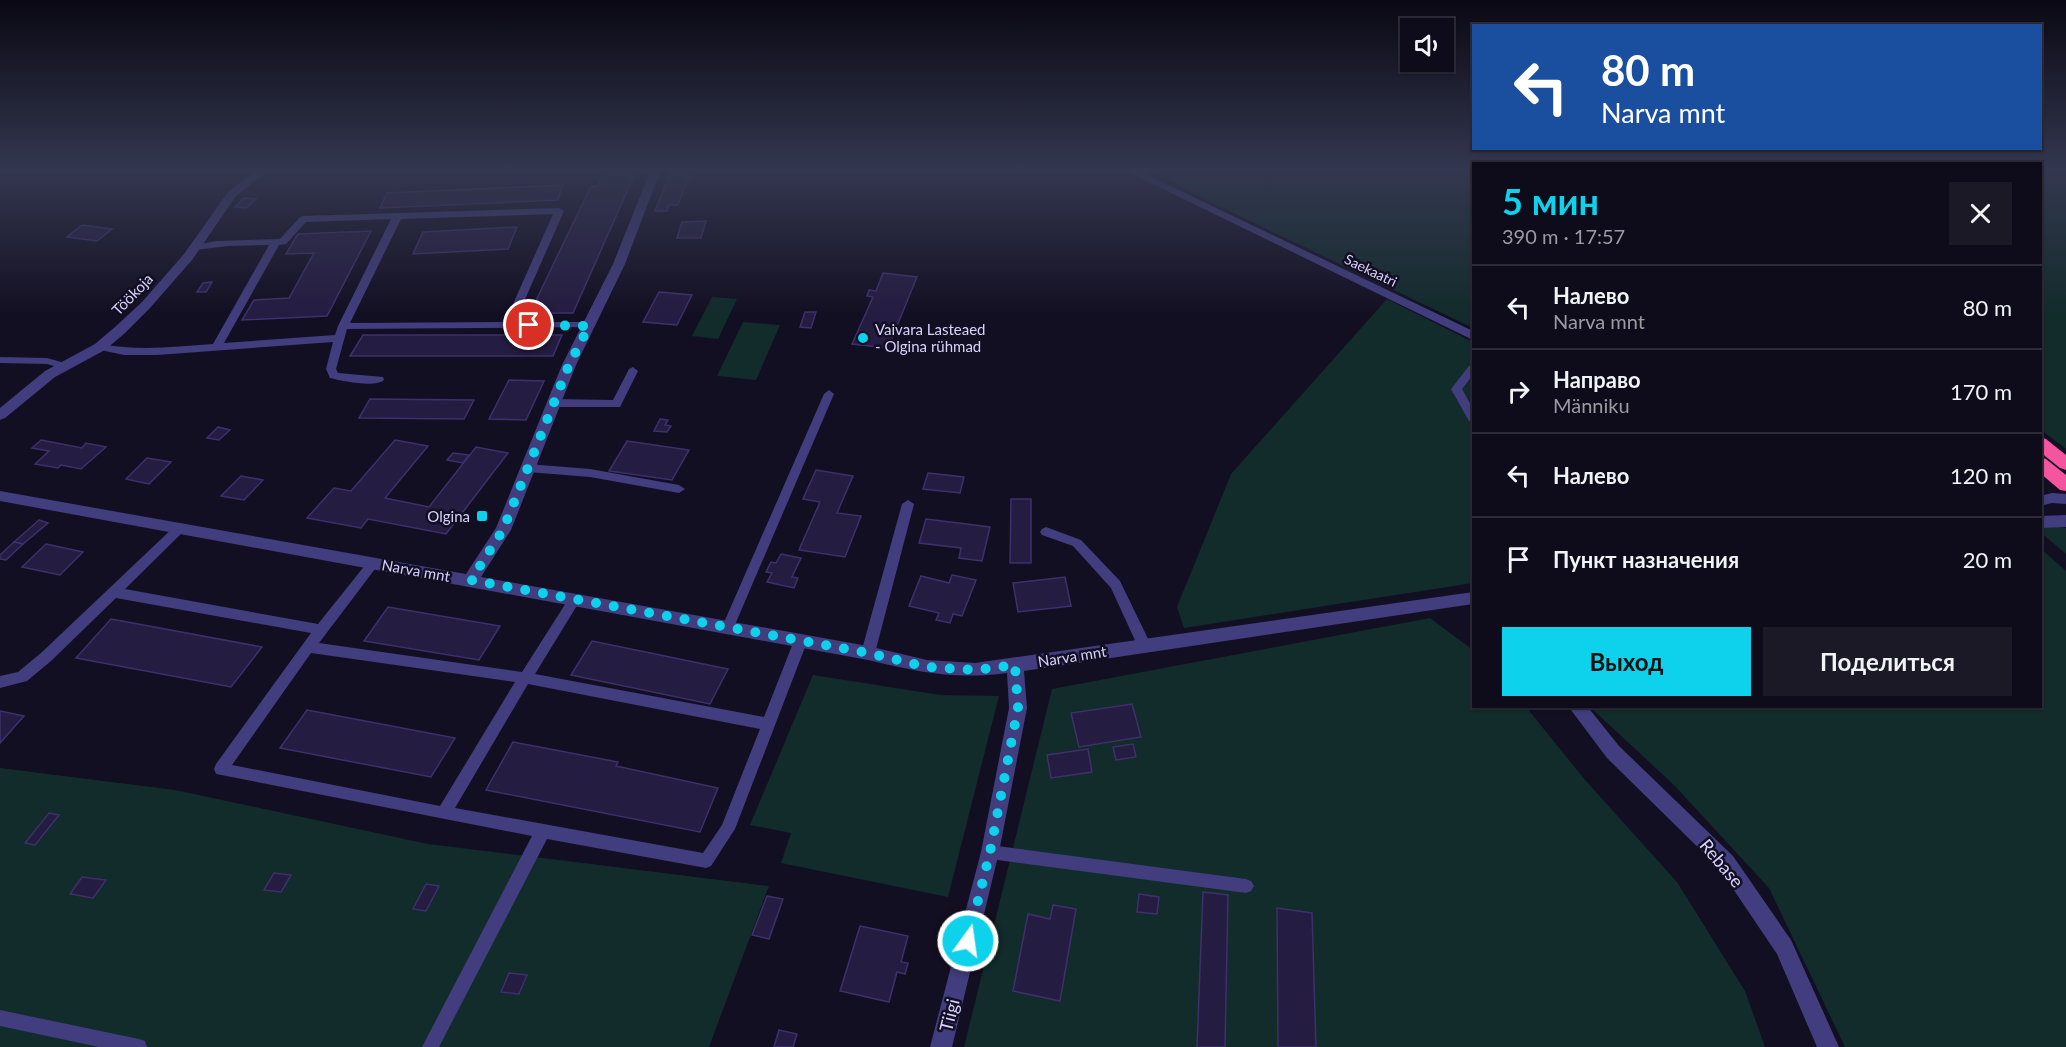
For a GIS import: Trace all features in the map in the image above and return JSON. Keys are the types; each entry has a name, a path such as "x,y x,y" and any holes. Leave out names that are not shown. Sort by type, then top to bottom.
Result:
{"highway":[{"path":"2042,445 2065,463"},
{"path":"2042,465 2066,484"}],"street":[{"name":"Töökoja","path":"0,416 50,374 100,347 146,305 195,247 215,218"},
{"path":"471,580 503,530 569,365 619,264 637,218"},
{"name":"Saekaatri","path":"1228,218 1472,336"},
{"name":"Narva mnt","path":"0,496 728,627 868,653 927,667 975,670 1015,665 1472,598"},
{"path":"2042,500 2052,498 2066,499"},
{"path":"2042,522 2066,521"},
{"name":"Tiigi","path":"941,1047 990,852 1018,708 1015,665"},
{"name":"Rebase","path":"1578,708 1613,752 1726,862 1784,947 1828,1047"}],"lane":[{"path":"195,247 222,242 283,242 303,219 330,218"},
{"path":"379,380 343,378 334,375 331,369 343,326 397,218"},
{"path":"509,325 556,218"},
{"path":"217,347 275,243"},
{"path":"343,326 589,326"},
{"path":"100,347 124,352 157,352 338,338"},
{"path":"0,360 47,361 64,366"},
{"path":"1472,369 1456,389 1472,416"},
{"path":"554,403 616,404 633,371"},
{"path":"728,627 829,394"},
{"path":"528,468 590,473 679,489"},
{"path":"868,653 908,504"},
{"path":"0,682 22,676 46,657 180,528"},
{"path":"1046,532 1077,543 1116,585 1144,645"},
{"path":"374,562 308,647 221,770 706,861 728,829 800,642"},
{"path":"113,592 321,630"},
{"path":"444,813 575,599"},
{"path":"308,647 525,678 767,724"},
{"path":"430,1047 543,831"},
{"path":"990,852 1246,886"},
{"path":"0,1018 139,1047"}],"green space":[{"path":"1244,218 1472,218 1472,328"},
{"path":"2042,218 2066,218 2066,449 2042,431"},
{"path":"712,297 737,299 718,339 692,336"},
{"path":"1387,299 1472,342 1472,583 1184,628 1177,607 1231,474"},
{"path":"743,322 780,325 756,380 717,376"},
{"path":"2042,524 2066,528 2066,554 2042,534"},
{"path":"2042,550 2066,571 2066,1047 1845,1047 1769,888 1674,785 1591,708 2042,708"},
{"path":"1430,618 1472,649 1472,708 1527,708 1586,781 1677,882 1745,991 1765,1047 964,1047 1052,689"},
{"path":"813,675 940,695 999,696 948,897 781,863 791,833 750,825"},
{"path":"0,768 175,790 428,844 769,886 709,1047 0,1047"}],"building":[{"path":"576,218 615,218 573,313 530,313"},
{"path":"706,221 701,238 677,238 682,222"},
{"path":"82,225 112,229 97,241 67,237"},
{"path":"517,227 508,249 413,254 423,232"},
{"path":"371,231 327,316 242,320 254,300 289,298 314,253 286,254 298,234"},
{"path":"883,273 917,277 888,348 852,344 873,297 867,296 869,290 876,291"},
{"path":"212,282 206,292 197,292 203,283"},
{"path":"659,292 692,295 677,325 643,322"},
{"path":"805,312 816,312 811,328 800,327"},
{"path":"363,335 562,335 553,356 350,356"},
{"path":"509,380 544,381 526,420 489,419"},
{"path":"370,399 474,400 464,419 359,418"},
{"path":"660,419 668,420 665,425 671,426 667,432 654,431"},
{"path":"218,427 230,430 219,440 207,438"},
{"path":"41,440 82,448 86,443 106,447 81,469 61,465 58,468 35,464 49,451 32,448"},
{"path":"395,440 428,446 385,498 429,507 476,447 508,453 446,534 368,519 361,528 307,518 334,488 351,491"},
{"path":"627,441 689,450 672,480 609,471"},
{"path":"453,453 469,455 463,463 447,460"},
{"path":"147,458 171,462 149,484 126,479"},
{"path":"816,470 853,476 837,513 861,516 845,557 799,550 820,502 803,499"},
{"path":"928,473 964,477 960,493 923,489"},
{"path":"241,476 263,480 244,500 221,496"},
{"path":"1011,499 1031,499 1031,563 1010,563"},
{"path":"926,519 990,527 982,561 959,558 961,548 919,543"},
{"path":"39,520 48,523 23,544 14,542"},
{"path":"14,542 23,544 6,560 0,559 0,555"},
{"path":"46,544 83,552 60,575 22,567"},
{"path":"781,554 801,558 792,577 798,578 794,588 767,582 772,573 766,572 771,562 776,563"},
{"path":"952,575 976,580 962,616 953,614 950,623 936,620 939,613 909,606 921,576 949,583"},
{"path":"1065,577 1071,606 1018,612 1013,583"},
{"path":"388,607 500,626 479,660 364,641"},
{"path":"111,619 262,647 231,687 76,658"},
{"path":"592,641 728,669 710,704 571,675"},
{"path":"1132,704 1141,737 1079,747 1071,713"},
{"path":"307,710 455,738 431,777 280,748"},
{"path":"0,711 24,716 0,743"},
{"path":"513,742 618,762 616,766 718,788 700,832 486,790"},
{"path":"1133,744 1136,757 1116,760 1113,747"},
{"path":"1088,749 1092,772 1051,778 1047,755"},
{"path":"49,813 59,815 35,845 25,843"},
{"path":"274,873 291,875 281,892 264,890"},
{"path":"82,877 106,880 93,898 70,894"},
{"path":"426,884 439,886 426,911 413,909"},
{"path":"1203,892 1228,895 1225,1047 1197,1047"},
{"path":"1139,894 1159,897 1157,914 1137,912"},
{"path":"767,896 783,899 769,939 752,935"},
{"path":"1053,905 1076,909 1060,1001 1013,991 1028,914 1050,919"},
{"path":"1277,908 1312,913 1316,1047 1278,1047"},
{"path":"860,926 908,936 901,962 908,963 905,974 897,972 889,1002 840,991"},
{"path":"509,973 527,975 519,994 501,992"},
{"path":"779,1030 797,1034 793,1047 774,1047"}],"place":[{"name":"Vaivara Lasteaed - Olgina rühmad","path":"863,338"},
{"name":"Olgina","path":"482,516"}],"route":[{"path":"529,325 589,326 569,365 503,530 471,580 868,653 927,667 975,670 1015,665 1018,708 990,852 968,941"}]}
